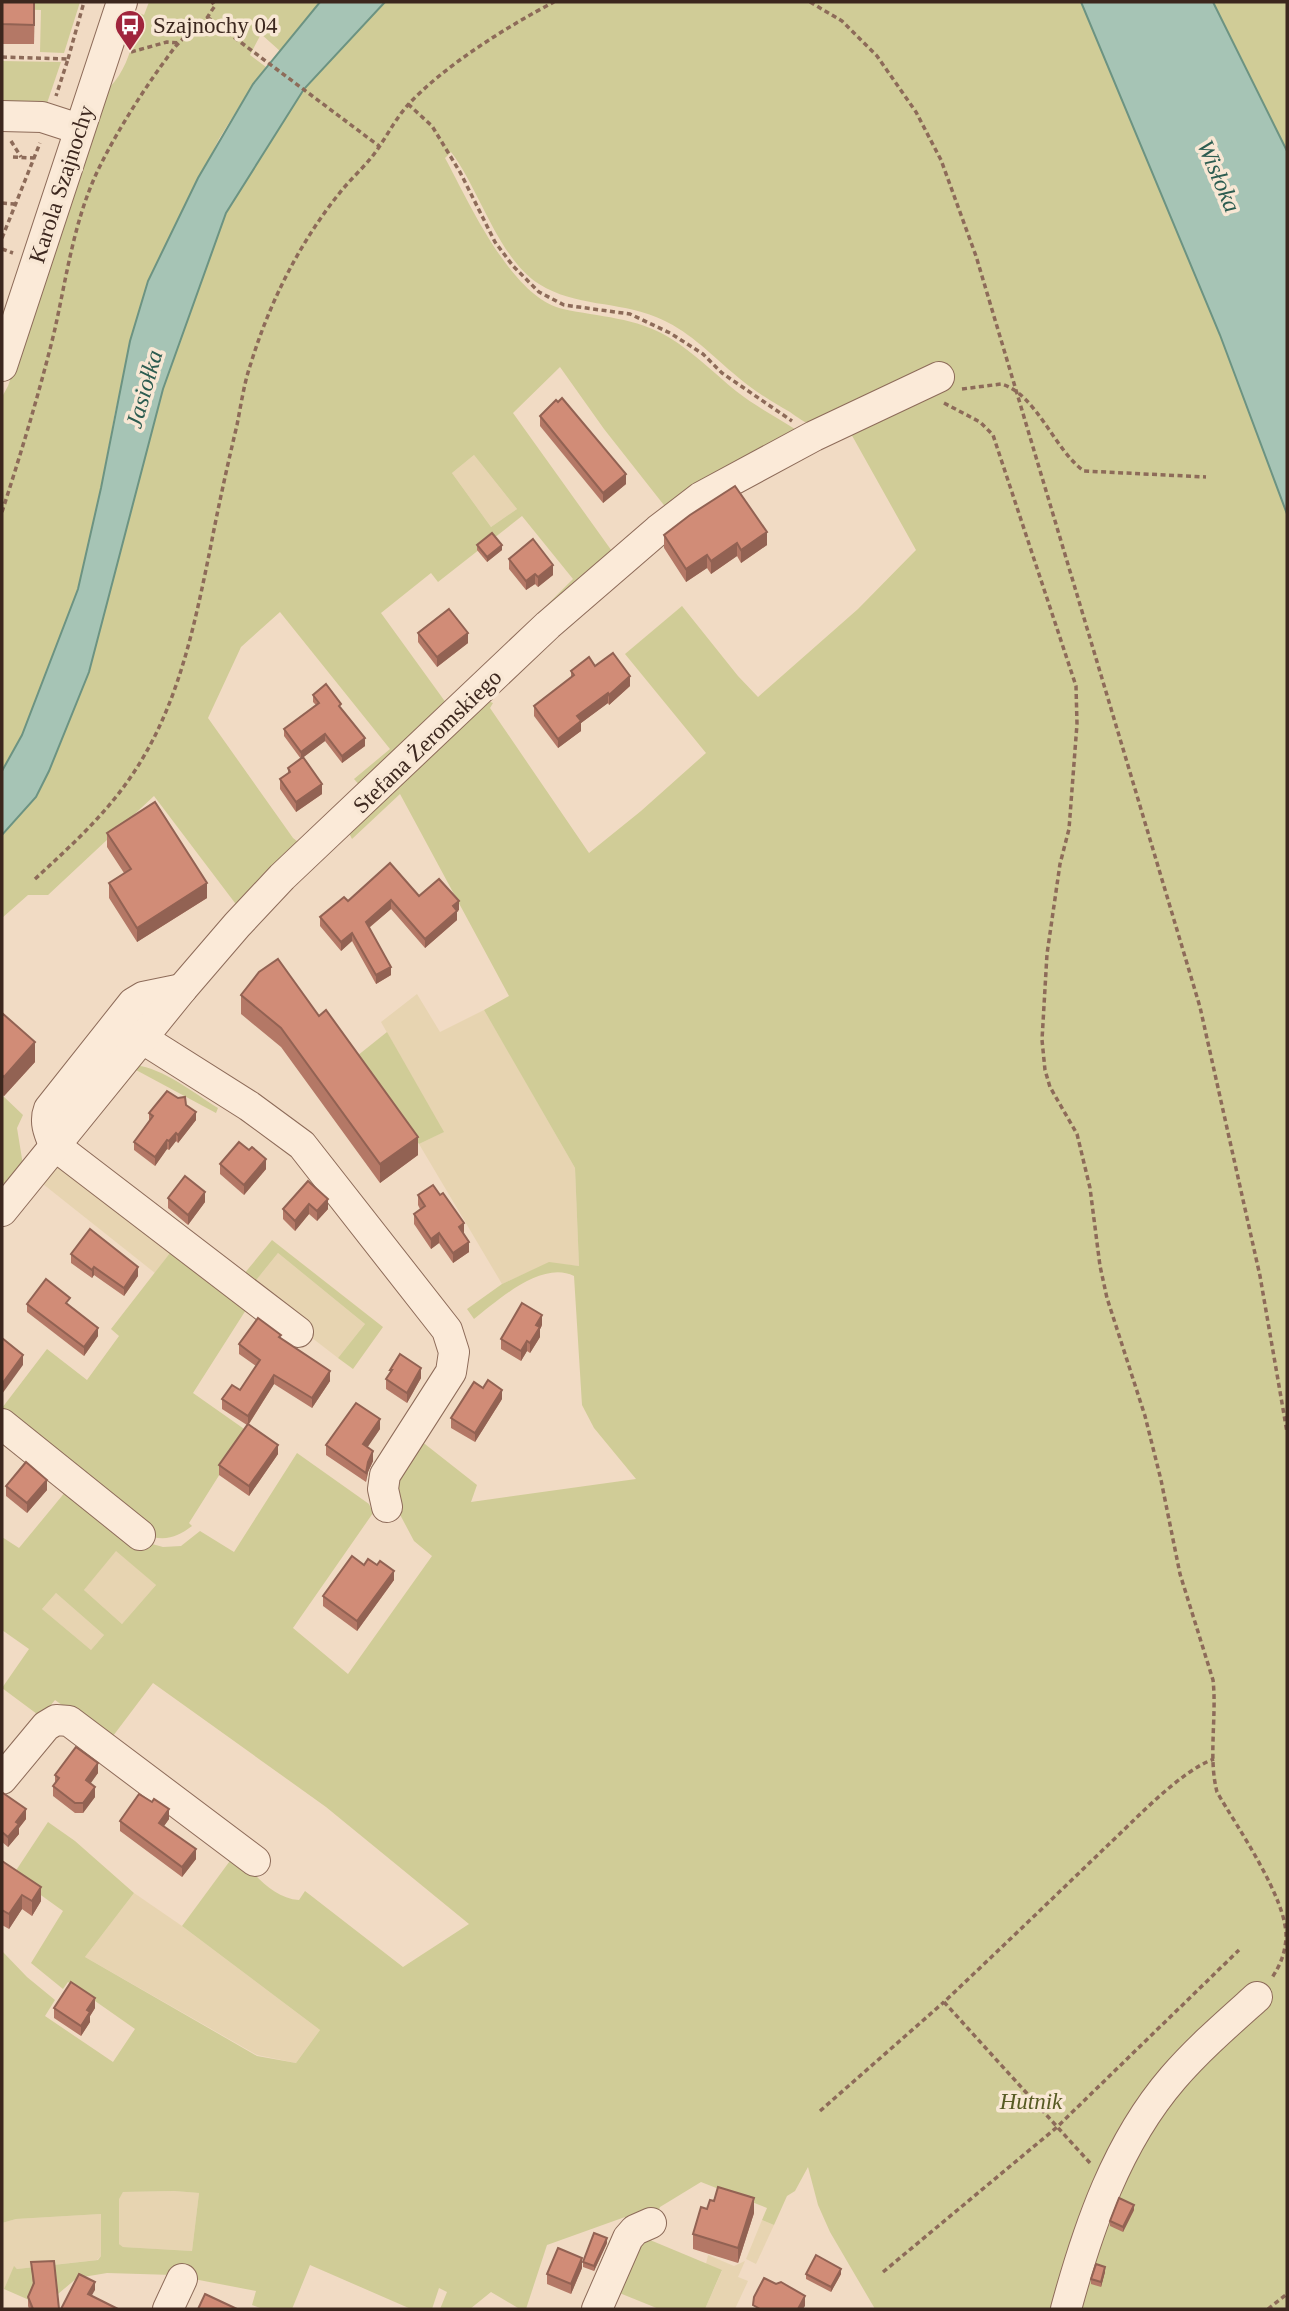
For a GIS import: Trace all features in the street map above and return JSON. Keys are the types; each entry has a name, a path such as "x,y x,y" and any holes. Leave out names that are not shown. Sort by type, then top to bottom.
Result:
{"street":[{"name":"Karola Szajnochy","path":"2,366 10,313 79,129 122,2"},
{"path":"2,116 37,117 79,129"},
{"name":"Stefana Żeromskiego","path":"2,1210 182,989 269,890 548,625 692,503 814,436 927,383"},
{"path":"182,989 143,997 133,1003 49,1109 48,1131 54,1145 298,1332"},
{"path":"143,1039 249,1106 302,1145 447,1330 454,1352 451,1372 386,1475 383,1489 387,1507"},
{"path":"2,1424 140,1535"},
{"path":"2,1779 46,1726 56,1720 69,1721 255,1861"},
{"path":"1066,2309 1108,2183 1140,2125 1171,2081 1257,1997"},
{"path":"597,2309 628,2238 635,2230 651,2223"},
{"path":"169,2309 182,2279"}],"path":[{"path":"2,238 48,119 84,2"},
{"path":"2,512 38,400 75,235 88,195 112,143 179,43 194,28 200,26 215,6 211,2"},
{"path":"35,879 108,808 140,763 162,722 194,625 250,365 270,312 317,223 342,189 379,147 408,104 453,65 528,15 554,2"},
{"path":"810,2 842,21 877,56 916,112 941,160 976,256 1200,1007 1260,1276 1287,1432"},
{"path":"207,17 379,147"},
{"path":"125,53 167,42 179,43"},
{"path":"2,57 68,58"},
{"path":"408,104 432,126 460,172 495,242 513,266 539,292 564,305 630,314 670,333 703,354 738,385 814,436"},
{"path":"13,157 44,159"},
{"path":"2,203 16,203 28,208"},
{"path":"2,249 13,253"},
{"path":"927,383 931,390 942,391 1007,385 1045,423 1059,445 1084,471 1206,477"},
{"path":"927,383 980,422 993,435 1076,686 1077,724 1069,829 1060,864 1047,954 1042,1040 1045,1070 1050,1087 1077,1134 1090,1188 1107,1298 1145,1416 1180,1574 1213,1680 1217,1792 1267,1879 1284,1920 1286,1936 1282,1962 1257,1997"},
{"path":"820,2111 944,2002 1167,1791 1198,1765 1214,1759"},
{"path":"883,2272 1056,2128 1239,1950"},
{"path":"944,2002 1108,2183"},
{"path":"1268,2309 1287,2294"}],"shaded area":[{"path":"474,455 517,509 491,527 452,473"},
{"path":"417,994 440,1032 484,1010 575,1168 579,1266 549,1263 502,1284 419,1144 443,1132 381,1022"},
{"path":"64,1159 177,1244 155,1273 43,1184"},
{"path":"278,1253 365,1324 338,1358 249,1289"},
{"path":"116,1550 156,1585 122,1624 84,1590"},
{"path":"56,1593 104,1635 91,1650 42,1609"},
{"path":"134,1893 320,2030 296,2063 257,2055 85,1957"},
{"path":"123,2192 199,2193 192,2251 123,2247 119,2244 119,2198"},
{"path":"101,2214 101,2256 97,2260 17,2269 14,2267 4,2289 2,2288 2,2223 16,2219"},
{"path":"762,2220 774,2225 756,2264 746,2259"},
{"path":"708,2255 734,2266 745,2261 738,2277 748,2281 735,2309 705,2309 722,2271 706,2264"}],"green space":[{"path":"2,2 80,2 64,53 40,52 41,10 2,9"},
{"path":"149,2 320,2 280,51 261,34 250,55 266,67 219,139 148,281 115,412 78,589 22,735 2,771 2,397 110,87 129,56 133,41 134,11 144,15"},
{"name":"Hutnik","path":"385,2 1081,2 1220,335 1287,514 1287,2309 875,2309 830,2232 818,2205 808,2167 795,2191 787,2196 774,2225 762,2220 767,2208 701,2182 660,2207 657,2215 600,2277 625,2217 547,2245 526,2309 518,2308 491,2292 470,2309 440,2309 447,2292 439,2288 432,2309 411,2309 310,2265 292,2309 263,2309 252,2305 256,2291 173,2275 107,2273 77,2278 52,2299 36,2303 4,2289 14,2266 17,2269 98,2260 101,2256 101,2214 16,2219 2,2223 2,1951 27,1977 55,2000 45,2016 113,2062 135,2029 68,1982 63,1989 31,1963 63,1911 13,1875 48,1822 75,1841 134,1893 85,1957 257,2056 296,2063 320,2030 182,1926 235,1854 256,1876 280,1895 299,1900 305,1891 403,1967 469,1924 326,1807 153,1683 110,1740 55,1700 41,1717 2,1688 29,1649 2,1630 2,1537 19,1548 71,1485 145,1542 163,1547 181,1546 200,1531 234,1552 297,1453 369,1504 373,1513 293,1628 348,1674 432,1556 414,1541 396,1507 391,1491 416,1437 477,1485 471,1502 636,1479 594,1428 582,1405 574,1276 562,1272 548,1273 521,1284 474,1319 467,1309 502,1284 549,1262 579,1266 575,1168 484,1010 509,996 400,794 352,839 349,833 486,700 493,703 490,708 589,853 706,753 625,654 682,606 758,697 858,609 916,550 850,432 817,427 804,422 753,389 697,342 667,322 627,308 567,297 539,284 512,258 451,152 445,158 479,221 493,245 526,287 544,301 563,309 631,322 657,331 687,350 743,396 798,431 667,509 604,429 560,367 513,413 614,554 552,608 548,604 573,579 522,516 438,582 431,573 381,613 449,707 362,788 354,779 390,749 280,612 241,647 208,718 293,838 302,845 238,907 154,796 48,895 28,895 2,918 2,835 36,797 89,672 163,389 226,213 304,89","holes":["474,455 517,509 491,527 452,473","116,1551 156,1585 122,1624 84,1590","56,1593 104,1635 91,1650 42,1609","123,2192 199,2193 192,2251 123,2247 119,2244 119,2199"]},
{"path":"1213,2 1287,2 1287,151"},
{"path":"2,61 61,62 44,112 2,112"},
{"path":"387,1032 444,1132 419,1144 357,1056"},
{"path":"135,1065 157,1071 178,1082 218,1108 216,1113 136,1070 119,1092 113,1089"},
{"path":"2,1095 23,1115 17,1128 23,1165 8,1187 2,1182"},
{"path":"272,1240 383,1327 353,1369 338,1358 365,1324 278,1253 249,1289 239,1280"},
{"path":"177,1244 251,1302 193,1393 247,1431 189,1523 192,1526 174,1536 158,1538 153,1537 2,1419 2,1408 47,1349 87,1380 119,1336 111,1329"},
{"path":"638,2235 722,2270 705,2309 659,2309 617,2292"}],"water":[{"name":"Jasiołka","path":"320,2 385,2 304,89 226,213 163,389 89,672 36,797 2,835 2,771 22,735 78,589 130,341 148,281 198,178 253,84"},
{"name":"Wisłoka","path":"1081,2 1213,2 1287,151 1287,514 1220,335"}],"building":[{"path":"2,2 34,2 34,25 2,24"},
{"path":"562,398 626,474 603,493 540,416 556,400 558,402"},
{"path":"735,486 767,532 741,550 737,543 711,561 707,555 686,569 664,535"},
{"path":"492,533 502,545 487,557 477,545"},
{"path":"533,539 553,565 538,577 535,574 526,581 509,559"},
{"path":"449,609 468,633 437,657 418,633"},
{"path":"613,653 630,676 609,695 608,693 577,716 581,721 558,739 534,706 574,675 571,671 589,657 595,666"},
{"path":"326,684 341,704 339,706 365,738 342,756 325,734 301,752 284,729 319,703 313,695"},
{"path":"303,757 322,784 296,802 280,779 290,772 288,768"},
{"path":"155,802 207,883 137,928 109,883 131,869 107,833"},
{"path":"390,863 419,896 439,879 459,901 453,906 457,911 425,939 391,900 366,922 391,967 376,975 352,933 341,942 320,917 344,897 348,901"},
{"path":"278,959 319,1016 326,1010 418,1137 380,1164 281,1028 241,995 259,972"},
{"path":"2,1013 35,1042 4,1077 2,1075"},
{"path":"167,1091 178,1098 185,1097 186,1105 196,1112 178,1135 176,1133 167,1140 155,1157 134,1142 153,1116 149,1113"},
{"path":"239,1142 249,1150 252,1147 266,1159 244,1185 220,1164"},
{"path":"185,1176 205,1192 188,1215 168,1198"},
{"path":"308,1181 328,1199 317,1211 309,1204 295,1221 283,1209"},
{"path":"433,1185 440,1195 443,1193 464,1223 459,1227 469,1242 453,1253 439,1233 431,1239 414,1214 425,1206 418,1195"},
{"path":"90,1229 138,1267 124,1288 94,1267 92,1270 71,1254"},
{"path":"46,1279 70,1298 66,1303 98,1328 84,1347 27,1304"},
{"path":"522,1303 542,1315 536,1325 540,1327 521,1351 501,1339"},
{"path":"258,1318 281,1335 279,1337 330,1371 312,1398 274,1375 248,1416 222,1399 232,1385 240,1390 260,1360 239,1344"},
{"path":"2,1338 23,1355 2,1384"},
{"path":"400,1354 421,1368 407,1393 386,1379"},
{"path":"488,1380 502,1390 475,1433 451,1418 474,1382 483,1388"},
{"path":"356,1403 380,1419 363,1444 373,1451 366,1473 326,1445"},
{"path":"248,1424 278,1445 249,1486 219,1465"},
{"path":"26,1462 47,1480 27,1503 6,1486"},
{"path":"352,1556 364,1565 368,1559 377,1565 380,1561 394,1571 357,1621 323,1596"},
{"path":"76,1747 98,1763 86,1780 95,1787 83,1803 75,1803 53,1786 59,1778 55,1775"},
{"path":"3,1793 26,1809 16,1822 19,1824 8,1837 2,1832"},
{"path":"139,1794 152,1802 154,1799 169,1809 159,1823 196,1849 182,1867 120,1821"},
{"path":"2,1861 41,1887 32,1901 22,1895 9,1914 2,1910"},
{"path":"71,1982 95,1998 81,2026 54,2008"},
{"path":"718,2187 754,2198 738,2248 693,2234 701,2207 707,2209 710,2200 714,2201"},
{"path":"1119,2198 1134,2205 1123,2227 1110,2221"},
{"path":"594,2233 607,2238 594,2266 583,2262"},
{"path":"558,2248 582,2258 571,2284 547,2274"},
{"path":"816,2255 841,2269 831,2287 806,2274"},
{"path":"54,2261 59,2309 33,2309 28,2297 34,2283 31,2262"},
{"path":"1096,2264 1105,2267 1101,2282 1091,2279"},
{"path":"79,2274 95,2282 88,2294 118,2309 61,2309"},
{"path":"764,2278 776,2284 781,2282 805,2296 798,2309 760,2309 753,2305"},
{"path":"205,2294 237,2309 198,2309"}],"place":[{"name":"Szajnochy 04","path":"130,52"}]}
